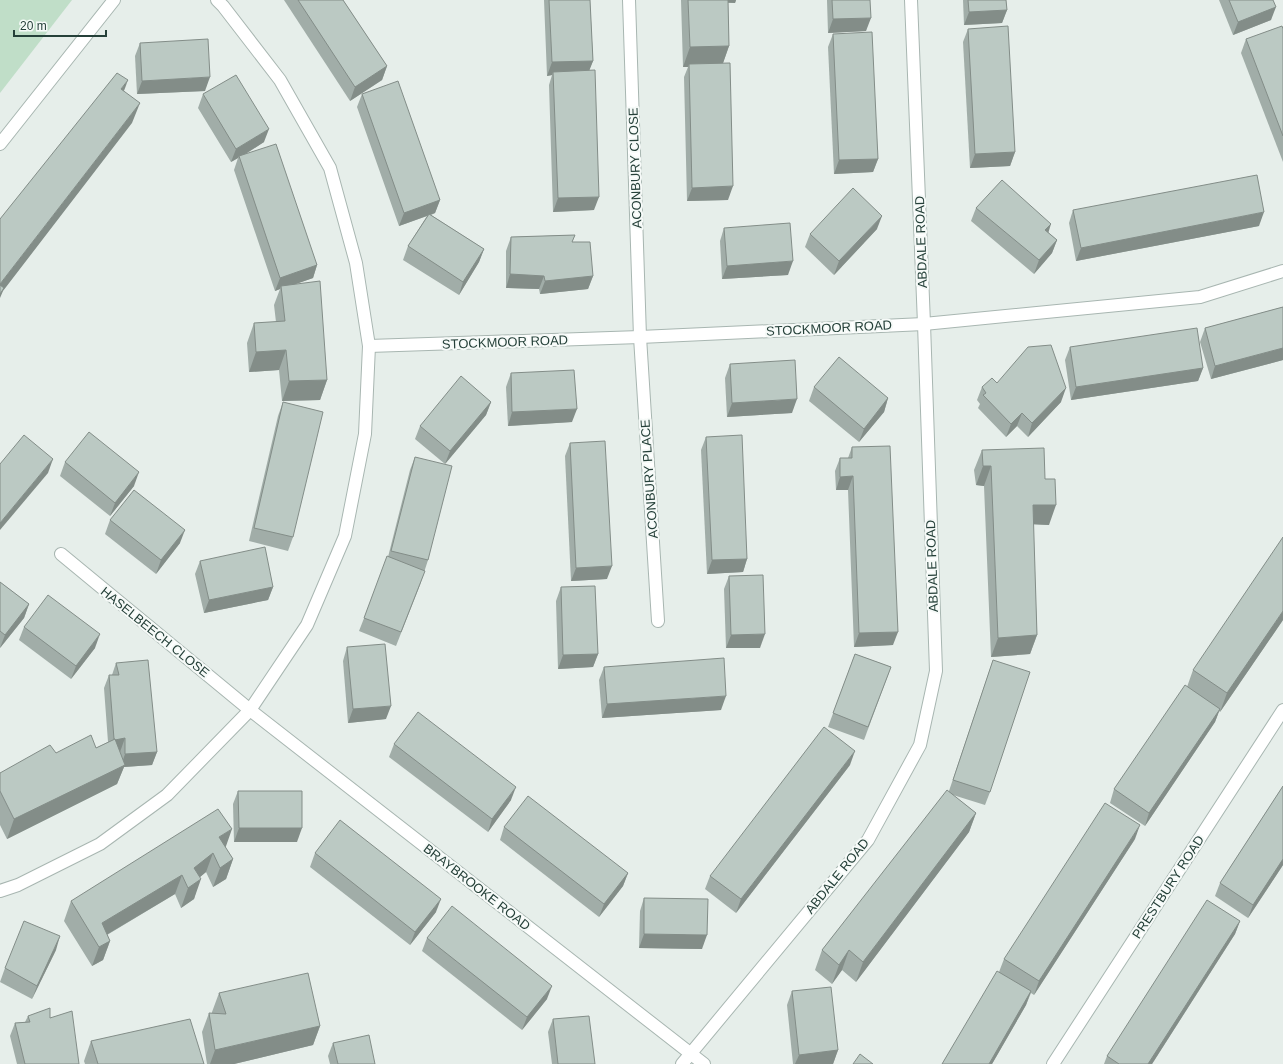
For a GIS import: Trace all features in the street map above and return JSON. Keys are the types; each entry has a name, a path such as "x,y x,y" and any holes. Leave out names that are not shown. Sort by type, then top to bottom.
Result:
{"street":[{"path":"0,144 114,0"},
{"path":"0,891 18,885 100,844 167,795 250,710 307,625 345,536 365,434 369,346 356,263 330,168 280,80 224,6 217,0"},
{"name":"ACONBURY CLOSE","path":"629,0 640,337"},
{"name":"ABDALE ROAD","path":"682,1064 868,840 920,745 936,671 911,0"},
{"name":"STOCKMOOR ROAD","path":"369,346 640,337 924,324 1200,297 1283,271"},
{"name":"ACONBURY PLACE","path":"640,337 658,621"},
{"name":"HASELBEECH CLOSE","path":"61,554 250,710"},
{"name":"BRAYBROOKE ROAD","path":"250,710 704,1064"},
{"name":"PRESTBURY ROAD","path":"1053,1064 1283,710"}],"green space":[{"path":"0,0 72,0 0,93"}],"building":[{"path":"298,0 343,0 387,66 355,87"},
{"path":"549,0 590,0 593,61 552,62"},
{"path":"688,0 728,0 729,46 690,47"},
{"path":"832,0 870,0 871,18 833,19"},
{"path":"968,0 1006,0 1007,10 969,12"},
{"path":"1229,0 1273,0 1276,7 1238,22"},
{"path":"1008,26 1015,152 975,154 968,29"},
{"path":"1282,26 1283,29 1283,136 1246,39"},
{"path":"872,32 878,159 839,160 833,34"},
{"path":"208,39 210,77 142,81 140,43"},
{"path":"730,63 733,186 692,188 689,64"},
{"path":"595,70 599,197 558,198 553,72"},
{"path":"117,73 128,80 121,89 140,103 0,284 0,219"},
{"path":"236,75 269,129 236,149 203,94"},
{"path":"398,81 440,200 404,213 362,94"},
{"path":"276,144 317,265 280,278 239,156"},
{"path":"1257,175 1264,212 1081,248 1073,210"},
{"path":"1002,180 1051,224 1045,230 1057,240 1039,260 976,208"},
{"path":"853,188 882,216 839,261 810,234"},
{"path":"429,214 484,249 463,282 408,246"},
{"path":"790,223 793,261 727,266 724,228"},
{"path":"575,235 572,242 590,242 593,276 545,281 544,276 510,274 511,237"},
{"path":"320,281 327,380 289,381 286,350 256,352 254,323 285,321 281,286"},
{"path":"0,285 4,288 0,294"},
{"path":"1283,307 1283,348 1215,366 1205,328"},
{"path":"1197,328 1203,368 1076,387 1070,347"},
{"path":"1051,345 1066,388 1032,423 1022,413 1011,424 983,395 986,393 982,387 992,378 997,383 1028,347"},
{"path":"839,357 888,398 864,429 814,387"},
{"path":"795,360 797,399 732,403 730,364"},
{"path":"574,370 577,409 512,412 511,373"},
{"path":"461,376 491,402 450,451 420,426"},
{"path":"283,402 323,412 293,537 254,528"},
{"path":"89,432 139,472 115,503 65,462"},
{"path":"24,435 53,459 0,523 0,464"},
{"path":"742,435 747,559 712,560 706,437"},
{"path":"605,441 612,566 576,568 570,443"},
{"path":"890,446 898,632 859,633 853,476 840,477 840,458 852,458 852,447"},
{"path":"1044,448 1045,479 1055,479 1056,505 1033,505 1037,635 998,638 991,466 983,466 982,450"},
{"path":"415,457 452,466 428,560 391,551"},
{"path":"134,490 185,530 161,560 110,520"},
{"path":"1283,537 1283,611 1227,693 1193,670"},
{"path":"265,547 273,587 209,600 200,561"},
{"path":"387,556 425,571 401,632 364,618"},
{"path":"763,575 765,634 731,635 729,576"},
{"path":"0,582 29,604 5,635 0,631"},
{"path":"595,586 598,654 563,655 561,587"},
{"path":"48,595 100,634 76,666 24,627"},
{"path":"385,644 391,706 353,709 347,647"},
{"path":"855,654 891,667 868,727 833,713"},
{"path":"724,658 726,696 607,704 604,667"},
{"path":"148,660 157,752 125,754 125,738 114,739 109,675 119,675 116,663"},
{"path":"993,660 1030,672 990,792 953,780"},
{"path":"1185,685 1220,709 1149,813 1114,789"},
{"path":"418,712 516,787 492,819 394,744"},
{"path":"824,727 855,751 741,899 710,876"},
{"path":"91,735 96,748 115,739 125,765 14,819 0,791 0,773 50,745 56,753"},
{"path":"1283,786 1283,859 1253,905 1220,883"},
{"path":"947,790 976,813 863,962 849,950 839,965 822,950"},
{"path":"238,791 302,791 302,828 239,828"},
{"path":"528,796 628,873 604,904 504,827"},
{"path":"1105,803 1140,825 1039,981 1004,959"},
{"path":"218,809 232,829 219,837 233,859 220,868 213,853 194,868 201,879 188,888 182,875 102,923 110,941 99,947 71,901"},
{"path":"340,820 441,899 415,932 315,853"},
{"path":"644,898 708,899 707,935 644,934"},
{"path":"1207,900 1240,921 1148,1064 1119,1064 1107,1056"},
{"path":"452,906 552,986 527,1017 427,938"},
{"path":"24,921 60,936 37,986 5,968"},
{"path":"997,971 1031,991 989,1064 942,1064"},
{"path":"308,973 320,1026 215,1050 209,1013 226,1014 219,993"},
{"path":"831,987 838,1050 799,1055 792,991"},
{"path":"50,1008 50,1018 72,1011 79,1064 25,1064 15,1023 30,1022 28,1016"},
{"path":"589,1016 595,1064 558,1064 553,1019"},
{"path":"190,1019 204,1064 98,1064 91,1041"},
{"path":"369,1035 375,1064 338,1064 333,1043"},
{"path":"860,1054 873,1064 853,1064"}]}
